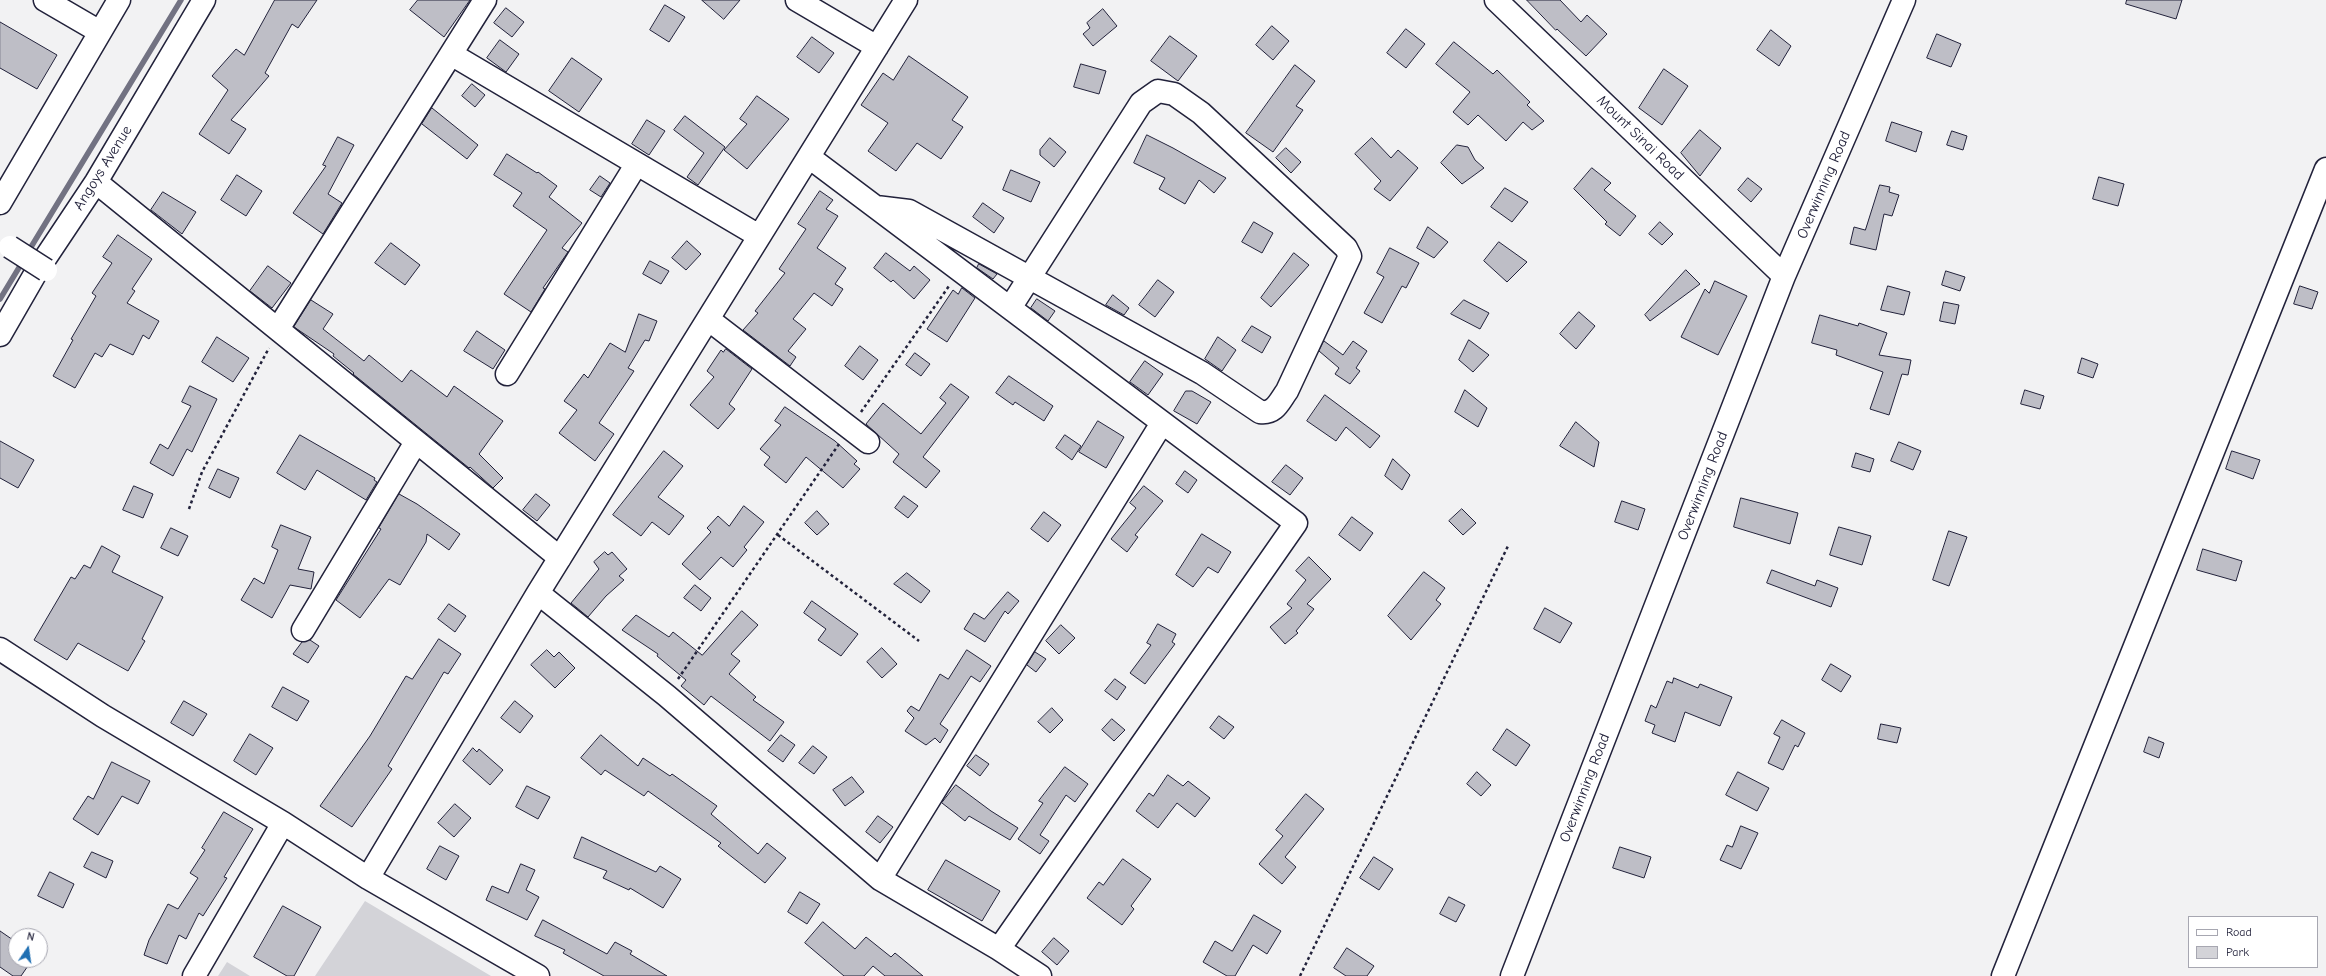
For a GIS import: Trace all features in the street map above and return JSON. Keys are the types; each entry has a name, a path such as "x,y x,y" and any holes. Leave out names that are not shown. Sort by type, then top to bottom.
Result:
{"street":[{"path":"45,0 100,32"},
{"path":"0,204 119,0"},
{"name":"Angoys Avenue","path":"0,335 96,182 204,0"},
{"path":"278,330 485,0"},
{"path":"796,0 877,47"},
{"path":"368,878 538,592 906,0"},
{"name":"Mount Sinai Road","path":"1496,0 1784,276"},
{"name":"Overwinning Road","path":"1512,976 1784,276 1904,0"},
{"path":"451,54 636,165 759,236"},
{"path":"876,207 909,211 1030,278 1202,373 1260,412 1267,413 1275,409 1287,391 1350,256 1346,248 1201,113 1174,94 1158,91 1141,103 1030,278 1010,308"},
{"path":"809,157 1296,523 999,949"},
{"path":"507,374 636,165"},
{"path":"2003,976 2326,169"},
{"path":"96,182 560,558"},
{"path":"5,244 42,270"},
{"path":"708,319 868,442"},
{"path":"880,879 1162,423"},
{"path":"303,630 416,442"},
{"path":"538,592 667,696 880,879 999,949 1040,976"},
{"path":"0,649 103,716 283,823 368,878 538,976"},
{"path":"194,976 283,823"}],"path":[{"path":"667,696 850,428 960,271"},
{"path":"188,509 202,472 278,330"},
{"path":"778,535 919,641"},
{"path":"1300,976 1508,546"}],"green space":[{"path":"365,901 491,976 315,976"},
{"path":"227,962 250,976 218,976"}],"building":[{"path":"275,0 317,0 298,28 292,24 265,73 269,76 231,120 246,129 229,154 199,134 228,90 212,76 236,49 244,55"},
{"path":"418,0 470,0 444,37 410,10"},
{"path":"702,0 740,0 724,19"},
{"path":"1527,0 1560,0 1581,22 1587,15 1607,34 1586,56 1557,29 1556,30"},
{"path":"2127,0 2182,0 2176,19 2126,4"},
{"path":"665,5 685,17 669,42 650,30"},
{"path":"506,8 524,22 512,37 494,23"},
{"path":"1103,9 1117,26 1093,46 1083,34 1090,28 1087,23"},
{"path":"0,22 57,55 37,89 0,68"},
{"path":"1272,26 1289,41 1273,60 1256,45"},
{"path":"1406,29 1425,44 1406,68 1387,53"},
{"path":"1771,30 1791,46 1779,66 1757,50"},
{"path":"1937,34 1961,44 1951,67 1927,58"},
{"path":"1170,36 1197,56 1178,81 1151,61"},
{"path":"812,37 834,53 819,73 797,57"},
{"path":"500,40 519,54 506,72 487,58"},
{"path":"1454,42 1493,74 1497,70 1530,102 1527,105 1544,121 1532,130 1523,122 1506,141 1478,115 1468,125 1453,112 1470,92 1436,64"},
{"path":"909,56 968,97 952,120 963,127 941,159 917,143 896,171 868,151 888,123 861,105 883,73 893,80"},
{"path":"572,58 602,79 579,112 549,91"},
{"path":"1081,64 1106,71 1099,94 1074,87"},
{"path":"1295,65 1315,81 1296,106 1303,110 1273,152 1246,133"},
{"path":"1664,69 1688,86 1662,125 1639,108"},
{"path":"472,84 485,95 475,107 462,96"},
{"path":"757,96 789,119 747,169 724,150 747,124 740,119"},
{"path":"432,108 478,145 467,159 422,124"},
{"path":"685,116 725,147 698,185 687,177 704,153 674,130"},
{"path":"647,120 665,131 649,155 632,144"},
{"path":"1892,122 1922,132 1916,152 1886,141"},
{"path":"1700,130 1721,148 1700,176 1681,153"},
{"path":"1952,131 1967,136 1963,150 1947,145"},
{"path":"1147,135 1226,178 1214,193 1199,180 1185,204 1159,189 1165,178 1134,163"},
{"path":"338,137 354,145 328,194 342,203 323,234 293,213 326,166 323,165"},
{"path":"1050,138 1066,152 1054,167 1040,155 1040,150"},
{"path":"1372,138 1391,158 1398,150 1418,168 1390,201 1374,189 1381,181 1355,154"},
{"path":"1457,145 1468,147 1475,160 1484,168 1462,184 1441,163"},
{"path":"1286,148 1301,162 1291,173 1276,158"},
{"path":"507,154 537,173 538,172 557,186 549,197 582,223 562,248 568,252 543,288 545,289 531,312 504,294 547,230 513,206 522,193 494,175"},
{"path":"1592,168 1611,183 1604,190 1636,216 1620,236 1605,224 1607,222 1574,189"},
{"path":"1011,170 1040,182 1031,202 1003,190"},
{"path":"237,175 262,191 246,216 221,200"},
{"path":"600,176 610,183 601,197 590,190"},
{"path":"2099,177 2124,184 2118,206 2093,199"},
{"path":"1748,178 1762,189 1751,202 1738,190"},
{"path":"1880,185 1890,187 1889,192 1899,195 1892,216 1884,214 1876,250 1850,244 1854,227 1865,230"},
{"path":"1505,188 1528,202 1512,222 1491,207"},
{"path":"820,191 833,200 826,209 838,216 817,248 846,268 835,284 843,289 832,306 814,293 793,319 806,329 788,351 796,357 790,366 743,330 758,313 755,311 785,273 779,269 806,229 798,224"},
{"path":"163,192 196,212 182,234 151,210"},
{"path":"983,203 1004,218 994,233 973,217"},
{"path":"1254,222 1273,233 1262,253 1242,242"},
{"path":"1660,222 1673,234 1662,245 1649,234"},
{"path":"1428,227 1448,242 1434,258 1417,248"},
{"path":"118,235 152,259 132,289 135,291 127,303 159,321 149,339 143,335 133,355 110,344 102,357 95,353 75,388 53,376 73,340 71,339 96,296 92,293 112,263 103,257"},
{"path":"687,241 701,254 686,270 672,258"},
{"path":"1499,242 1527,262 1507,282 1484,261"},
{"path":"391,243 420,265 405,285 375,263"},
{"path":"1390,248 1419,263 1406,288 1402,286 1382,323 1364,313 1384,277 1377,273"},
{"path":"886,253 910,271 914,266 930,280 914,299 893,280 891,282 874,268"},
{"path":"1294,253 1309,265 1271,307 1261,298"},
{"path":"650,261 669,271 661,284 643,274"},
{"path":"979,264 997,274 993,279 977,268"},
{"path":"268,266 291,283 272,308 250,291"},
{"path":"1686,270 1700,284 1650,321 1645,315"},
{"path":"1946,271 1965,277 1960,291 1942,285"},
{"path":"1158,280 1174,292 1155,317 1139,305"},
{"path":"1715,281 1747,296 1718,355 1681,337 1705,289 1709,293"},
{"path":"1888,286 1910,292 1904,315 1881,310"},
{"path":"2300,286 2318,292 2312,309 2294,304"},
{"path":"962,288 975,298 947,342 927,329 953,290 958,294"},
{"path":"1113,295 1129,308 1124,315 1106,305"},
{"path":"1037,299 1055,311 1048,321 1031,308"},
{"path":"311,300 333,314 323,329 364,361 369,355 402,382 411,370 447,397 454,386 503,421 479,454 503,478 493,488 470,467 469,468 353,374 354,373 333,356 334,354 294,327"},
{"path":"1464,300 1489,313 1480,329 1451,314"},
{"path":"1944,302 1959,305 1955,324 1940,321"},
{"path":"1579,312 1595,326 1576,349 1560,334"},
{"path":"639,314 657,321 649,341 645,340 628,368 634,371 599,423 614,434 595,461 559,433 577,410 564,401 584,374 588,378 610,343 625,352"},
{"path":"1820,315 1858,326 1859,323 1887,333 1879,355 1911,360 1908,375 1902,374 1889,415 1870,409 1883,372 1836,355 1837,350 1812,343"},
{"path":"1252,326 1271,337 1262,353 1242,341"},
{"path":"477,331 505,350 493,369 464,351"},
{"path":"217,337 249,358 233,382 202,362"},
{"path":"1218,337 1236,350 1222,371 1205,359"},
{"path":"1469,340 1489,355 1473,372 1459,360"},
{"path":"1324,341 1343,355 1353,341 1367,351 1356,368 1360,371 1350,384 1335,374 1339,368 1319,351"},
{"path":"860,346 878,360 863,380 845,366"},
{"path":"726,349 752,369 729,404 735,409 718,429 690,405 714,377 707,371 721,350 723,352"},
{"path":"915,353 930,364 921,376 906,365"},
{"path":"2082,358 2098,364 2093,378 2078,373"},
{"path":"1145,361 1163,374 1148,395 1130,382"},
{"path":"1009,376 1053,406 1044,421 1015,402 1013,405 996,393"},
{"path":"951,384 969,397 923,457 940,471 926,488 893,462 899,454 866,424 883,403 921,434 946,403 940,398"},
{"path":"190,386 217,399 192,452 187,449 173,476 150,463 160,444 168,449 191,406 182,402"},
{"path":"1465,390 1487,408 1478,427 1455,412"},
{"path":"2025,390 2044,396 2040,409 2021,404"},
{"path":"1186,391 1192,391 1211,402 1197,424 1174,411"},
{"path":"1325,395 1380,436 1370,448 1346,427 1336,441 1307,421"},
{"path":"785,407 835,441 857,461 854,464 860,469 843,488 806,457 786,483 764,465 770,457 760,449 781,425 775,421"},
{"path":"1098,421 1124,437 1106,468 1079,452"},
{"path":"1576,422 1599,442 1594,467 1560,446"},
{"path":"300,435 375,478 374,480 377,482 366,500 317,470 305,490 277,473"},
{"path":"1065,435 1081,446 1072,460 1056,448"},
{"path":"0,441 34,460 18,488 0,478"},
{"path":"1899,442 1921,451 1913,470 1891,461"},
{"path":"664,451 683,466 658,497 684,516 669,535 652,522 641,536 613,515"},
{"path":"2232,451 2260,460 2253,479 2226,469"},
{"path":"1856,453 1874,459 1870,472 1852,467"},
{"path":"1393,459 1410,475 1402,490 1385,476"},
{"path":"1286,465 1303,478 1290,495 1272,482"},
{"path":"218,469 239,478 230,498 209,488"},
{"path":"1185,471 1197,480 1188,493 1176,484"},
{"path":"134,486 153,494 143,518 123,510"},
{"path":"1144,486 1163,501 1135,535 1138,537 1127,552 1111,539 1136,508 1130,503"},
{"path":"399,494 417,504 460,534 449,550 427,534 426,542 400,585 389,579 360,618 336,600 381,529 379,528"},
{"path":"536,494 550,505 537,521 523,510"},
{"path":"904,496 918,506 908,518 895,508"},
{"path":"1741,498 1798,513 1790,544 1734,527"},
{"path":"1622,501 1645,509 1638,530 1615,522"},
{"path":"744,506 764,522 744,547 747,550 733,567 721,557 700,580 682,564 711,532 707,528 718,516 729,526"},
{"path":"1462,509 1476,523 1463,535 1449,521"},
{"path":"817,511 829,524 817,535 805,523"},
{"path":"1044,512 1061,525 1048,542 1031,529"},
{"path":"1352,517 1373,533 1360,551 1339,535"},
{"path":"281,525 311,537 298,569 314,572 311,589 290,585 272,618 241,600 254,578 264,584 278,550 272,547"},
{"path":"1839,527 1871,536 1862,565 1830,555"},
{"path":"171,528 188,536 178,556 161,548"},
{"path":"1949,531 1967,537 1949,586 1933,580"},
{"path":"1202,534 1231,552 1218,573 1208,567 1193,587 1176,575"},
{"path":"102,546 120,556 112,572 163,597 142,639 145,641 128,671 78,643 67,660 34,640 71,577 75,579 84,565 90,568"},
{"path":"2203,549 2242,561 2236,581 2197,570"},
{"path":"605,552 608,555 612,552 627,569 619,576 624,580 606,596 588,617 571,603 599,569 594,562"},
{"path":"1309,557 1331,579 1307,604 1314,609 1296,631 1298,633 1285,644 1270,627 1292,608 1287,604 1306,580 1296,571"},
{"path":"1772,570 1815,586 1817,580 1838,588 1831,607 1767,583"},
{"path":"1424,572 1445,588 1436,600 1441,604 1411,640 1388,616"},
{"path":"907,573 930,591 921,603 894,584"},
{"path":"695,585 711,598 701,611 684,598"},
{"path":"1008,592 1019,601 1008,614 1005,611 985,642 964,629 974,613 984,619"},
{"path":"812,601 858,634 841,656 818,640 826,629 804,613"},
{"path":"449,604 466,616 455,632 438,619"},
{"path":"1545,608 1572,623 1560,643 1534,629"},
{"path":"742,611 758,625 731,654 740,661 729,674 756,697 753,700 784,722 770,741 711,696 704,705 681,686 686,680 657,656 658,654 622,630 636,615 669,637 673,632 702,655"},
{"path":"1158,624 1176,634 1172,642 1175,644 1145,684 1130,673 1151,645 1147,643"},
{"path":"1061,625 1075,638 1059,654 1046,641"},
{"path":"439,639 461,654 448,674 444,672 388,766 392,769 352,827 320,806 370,736 406,676 412,679"},
{"path":"310,640 319,646 308,663 293,654 302,642"},
{"path":"882,648 897,664 882,678 867,662"},
{"path":"547,650 554,657 559,652 575,668 555,688 531,665"},
{"path":"967,650 991,666 980,682 971,676 940,724 948,730 940,743 935,738 926,745 905,731 914,718 907,711 911,706 919,711 940,674 948,679"},
{"path":"1035,652 1046,659 1036,672 1027,665"},
{"path":"1831,664 1851,676 1841,692 1822,680"},
{"path":"1674,678 1698,688 1700,684 1732,697 1720,726 1685,712 1675,742 1652,733 1655,725 1645,721 1651,705 1656,708 1667,681 1672,683"},
{"path":"1115,679 1126,687 1117,700 1105,691"},
{"path":"283,687 309,701 297,721 272,707"},
{"path":"184,701 207,714 193,736 171,723"},
{"path":"515,701 533,716 520,733 501,718"},
{"path":"1052,708 1063,720 1050,733 1038,722"},
{"path":"1219,716 1234,727 1224,739 1210,728"},
{"path":"1112,719 1125,730 1114,741 1102,730"},
{"path":"1782,720 1805,733 1798,747 1795,745 1783,770 1768,763 1780,737 1774,734"},
{"path":"1881,724 1901,728 1897,743 1878,739"},
{"path":"1507,729 1530,745 1516,766 1493,750"},
{"path":"250,734 273,748 256,775 234,761"},
{"path":"601,735 638,766 643,758 670,776 672,774 717,806 711,814 758,854 767,843 786,858 765,883 718,846 721,843 648,791 644,796 605,770 601,775 581,758"},
{"path":"781,735 795,745 783,762 768,751"},
{"path":"2149,737 2164,743 2159,758 2144,752"},
{"path":"813,746 827,757 814,774 799,763"},
{"path":"473,748 477,752 479,749 503,770 490,785 463,761"},
{"path":"976,755 989,764 980,776 967,766"},
{"path":"112,762 150,781 138,804 122,796 98,835 73,819 88,796 93,799"},
{"path":"1065,767 1088,784 1075,802 1066,795 1040,835 1049,841 1040,854 1018,839 1043,803 1039,801"},
{"path":"1477,772 1491,785 1481,796 1467,784"},
{"path":"1738,772 1769,788 1757,811 1726,795"},
{"path":"1168,775 1183,786 1188,781 1210,798 1195,817 1177,803 1158,828 1136,811 1149,793 1153,796"},
{"path":"852,777 864,792 845,806 833,790"},
{"path":"956,785 991,811 1018,828 1010,840 969,816 965,821 942,803"},
{"path":"527,786 550,797 538,819 516,807"},
{"path":"1306,794 1324,809 1285,857 1296,867 1282,884 1259,864 1283,836 1276,830"},
{"path":"455,804 471,818 454,837 438,823"},
{"path":"224,812 253,829 224,877 227,878 203,916 199,913 186,939 179,935 167,964 144,955 149,940 168,904 178,909 198,878 190,873 205,850 202,848"},
{"path":"878,816 893,827 880,843 866,832"},
{"path":"1741,826 1758,833 1741,869 1720,860 1727,845 1732,847"},
{"path":"582,837 656,872 660,866 681,879 663,908 630,888 629,890 603,878 607,871 574,858"},
{"path":"440,846 459,856 446,880 427,869"},
{"path":"1620,847 1651,857 1644,878 1613,868"},
{"path":"92,852 113,861 106,878 84,867"},
{"path":"1374,857 1393,869 1379,890 1360,878"},
{"path":"1123,859 1151,879 1131,906 1134,909 1122,925 1087,898 1099,882 1103,885"},
{"path":"946,860 1000,891 982,921 928,890"},
{"path":"521,864 535,870 526,890 539,897 527,920 486,900 492,886 508,893"},
{"path":"50,872 74,884 63,908 38,896"},
{"path":"800,892 820,904 807,924 788,912"},
{"path":"1449,897 1465,905 1456,922 1440,914"},
{"path":"283,906 321,927 294,976 287,976 254,957"},
{"path":"1254,915 1281,931 1267,954 1253,945 1235,976 1227,976 1203,962 1215,941 1232,951"},
{"path":"543,920 607,954 615,942 632,951 630,954 667,976 604,976 563,953 565,950 535,936"},
{"path":"823,922 855,949 866,937 891,957 895,953 923,976 885,976 873,966 864,976 844,976 805,943"},
{"path":"0,931 8,936 8,968 26,968 21,976 13,976 0,967"},
{"path":"1054,938 1069,951 1057,965 1042,952"},
{"path":"1347,948 1374,966 1367,976 1346,976 1334,968"}],"waterway":[{"path":"28,252 181,0"},
{"path":"0,299 23,261"}]}
